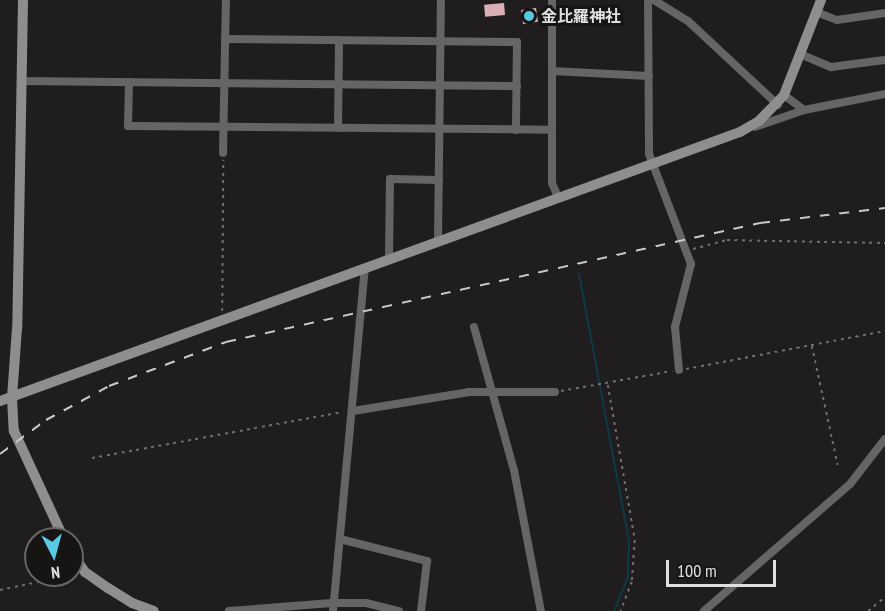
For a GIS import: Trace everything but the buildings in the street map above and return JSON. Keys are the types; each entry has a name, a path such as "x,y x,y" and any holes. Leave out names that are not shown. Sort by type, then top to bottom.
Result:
{"street":[{"path":"23,0 17,328 12,398 16,440 58,527"},
{"path":"223,153 225,0"},
{"path":"438,240 441,0"},
{"path":"552,0 552,183 558,197"},
{"path":"648,0 648,147 663,199 688,251 691,268 675,327 679,370"},
{"path":"654,0 688,21 781,100 804,110"},
{"path":"740,132 781,100 821,0"},
{"path":"816,12 837,20 885,14"},
{"path":"225,39 517,42 516,130"},
{"path":"338,128 339,40"},
{"path":"800,54 831,67 885,60"},
{"path":"552,72 649,76"},
{"path":"21,81 517,86"},
{"path":"129,82 128,126 552,130"},
{"path":"0,401 740,132 804,110 885,94"},
{"path":"389,258 390,179 439,180"},
{"path":"332,607 365,268"},
{"path":"474,327 494,391 541,611"},
{"path":"352,411 445,395 494,391 555,392"},
{"path":"704,611 850,484 885,439"},
{"path":"340,539 427,561 421,611"},
{"path":"84,571 132,603 154,611"},
{"path":"229,611 332,607 366,603 399,611"}],"path":[{"path":"222,319 223,153"},
{"path":"688,251 727,240 885,243"},
{"path":"555,392 885,331"},
{"path":"812,345 838,465"},
{"path":"608,384 635,540 632,582 621,611"},
{"path":"92,458 352,411"},
{"path":"0,590 24,585"},
{"path":"868,611 885,597"}],"waterway":[{"path":"579,274 629,540 628,577 614,611"}],"railway":[{"path":"0,454 46,420 109,386 226,342 760,223 885,208"}],"place":[{"name":"金比羅神社","path":"529,16"}]}
